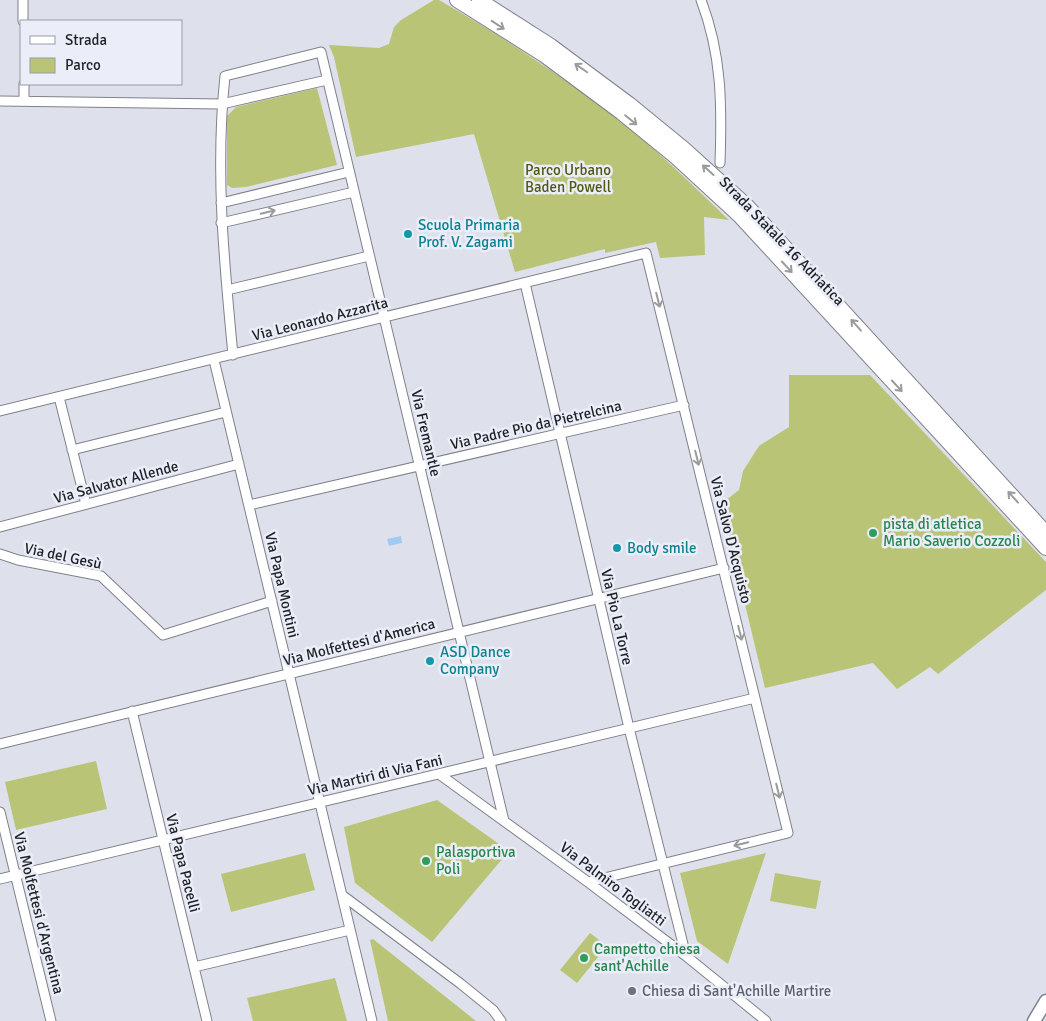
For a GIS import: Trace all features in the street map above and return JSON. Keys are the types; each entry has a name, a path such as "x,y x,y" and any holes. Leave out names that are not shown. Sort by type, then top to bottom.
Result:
{"highway":[{"name":"Strada Statale 16 Adriatica","path":"457,0 544,55 622,112 676,157 739,215 1046,548"},
{"name":"Strada Statale 16 Adriatica","path":"479,0 551,46 630,104 684,149 747,206 1046,533"}],"main road":[{"path":"1034,1021 1046,1001"}],"street":[{"path":"23,0 24,20"},
{"path":"701,0 711,25 722,98 720,163"},
{"name":"Via Fremantle","path":"222,104 225,76 321,52 504,821"},
{"path":"0,101 169,105 222,104 327,80"},
{"path":"24,85 24,101"},
{"path":"222,104 220,203 233,355"},
{"path":"220,203 349,172"},
{"path":"221,223 354,192"},
{"name":"Via Leonardo Azzarita","path":"0,411 646,253"},
{"name":"Via Salvo D'Acquisto","path":"646,253 788,833 662,862"},
{"path":"227,290 369,256"},
{"name":"Via Pio La Torre","path":"525,283 629,728 686,956"},
{"name":"Via Papa Montini","path":"214,360 372,1021"},
{"path":"59,397 86,504"},
{"name":"Via Padre Pio da Pietrelcina","path":"249,505 684,405"},
{"path":"72,450 226,412"},
{"name":"Via Salvator Allende","path":"0,527 239,464"},
{"name":"Via del Gesù","path":"0,554 18,560 101,576 163,636 272,602"},
{"name":"Via Molfettesi d'America","path":"0,744 724,568"},
{"name":"Via Martiri di Via Fani","path":"0,879 755,698"},
{"name":"Via Papa Pacelli","path":"132,712 207,1021"},
{"name":"Via Palmiro Togliatti","path":"439,774 686,956 766,1021"},
{"name":"Via Molfettesi d'Argentina","path":"0,812 51,1021"},
{"path":"588,882 662,862"},
{"path":"342,895 494,1010 501,1021"},
{"path":"194,967 350,930"}],"green space":[{"name":"Parco Urbano Baden Powell","path":"434,0 439,0 463,14 555,74 636,134 677,170 729,220 704,217 705,255 660,258 656,242 605,253 605,249 515,272 474,134 356,157 334,57 329,45 379,48 389,44 394,27 401,20"},
{"path":"317,88 337,165 246,187 232,188 227,185 227,116 236,107"},
{"name":"pista di atletica Mario Saverio Cozzoli","path":"789,375 870,375 1046,562 1046,590 938,674 930,667 897,689 873,663 765,688 721,504 739,490 743,471 759,446 789,427"},
{"path":"96,761 107,809 16,830 5,782"},
{"name":"Palasportiva Poli","path":"437,800 509,851 432,942 355,883 344,827"},
{"path":"305,853 315,890 231,912 221,874"},
{"path":"766,853 728,964 697,941 680,873"},
{"path":"775,873 821,881 816,909 770,901"},
{"name":"Campetto chiesa sant'Achille","path":"590,933 607,946 577,983 560,970"},
{"path":"373,939 476,1021 388,1021 370,940"},
{"path":"335,978 347,1021 253,1021 247,998"}],"water":[{"path":"401,536 402,543 389,546 387,539"}],"place":[{"name":"Scuola Primaria Prof. V. Zagami","path":"408,234"},
{"name":"pista di atletica Mario Saverio Cozzoli","path":"873,533"},
{"name":"Body smile","path":"617,548"},
{"name":"ASD Dance Company","path":"430,661"},
{"name":"Palasportiva Poli","path":"426,861"},
{"name":"Campetto chiesa sant'Achille","path":"584,958"},
{"name":"Chiesa di Sant'Achille Martire","path":"632,991"}]}
